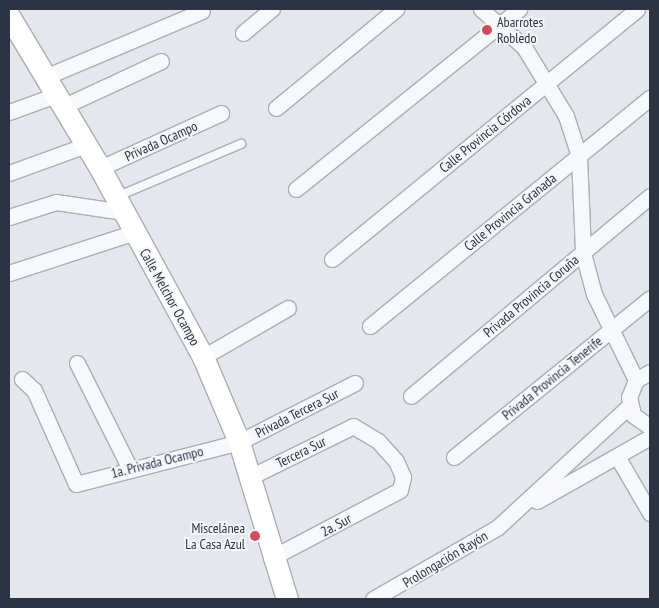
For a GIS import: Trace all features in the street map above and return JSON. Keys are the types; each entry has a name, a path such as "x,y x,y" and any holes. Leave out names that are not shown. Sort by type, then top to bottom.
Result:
{"street":[{"path":"243,33 272,9"},
{"path":"276,108 396,9"},
{"path":"481,9 500,24 548,81 579,156 583,253 611,330 636,380 630,406 640,422 650,427"},
{"path":"296,189 519,9"},
{"name":"Calle Provincia Córdova","path":"332,259 637,9"},
{"path":"55,93 202,11"},
{"name":"Calle Melchor Ocampo","path":"9,16 100,168 203,357 239,442 271,558 287,599"},
{"path":"9,112 55,93 161,61"},
{"name":"Calle Provincia Granada","path":"370,326 650,98"},
{"name":"Privada Ocampo","path":"100,168 221,114"},
{"path":"9,172 86,145"},
{"name":"Privada Provincia Coruña","path":"411,396 650,196"},
{"path":"9,217 56,202 120,205"},
{"path":"9,273 135,232"},
{"name":"Privada Provincia Tenerife","path":"454,457 650,298"},
{"path":"203,357 288,308"},
{"path":"76,363 130,469"},
{"path":"636,380 650,372"},
{"name":"1a. Privada Ocampo","path":"22,379 34,390 76,484 239,442"},
{"name":"Privada Tercera Sur","path":"239,442 355,383"},
{"name":"Prolongación Rayón","path":"373,599 480,539 514,514 630,406"},
{"name":"Tercera Sur","path":"248,478 353,426 378,441 396,461 403,477 400,490"},
{"name":"Prolongación Rayón","path":"514,514 618,458 650,437"},
{"path":"618,458 650,513"},
{"name":"2a. Sur","path":"271,558 400,490"}],"lane":[{"path":"120,205 241,144"}],"place":[{"name":"Abarrotes Robledo","path":"487,30"},
{"name":"Miscelánea La Casa Azul","path":"255,536"}]}
